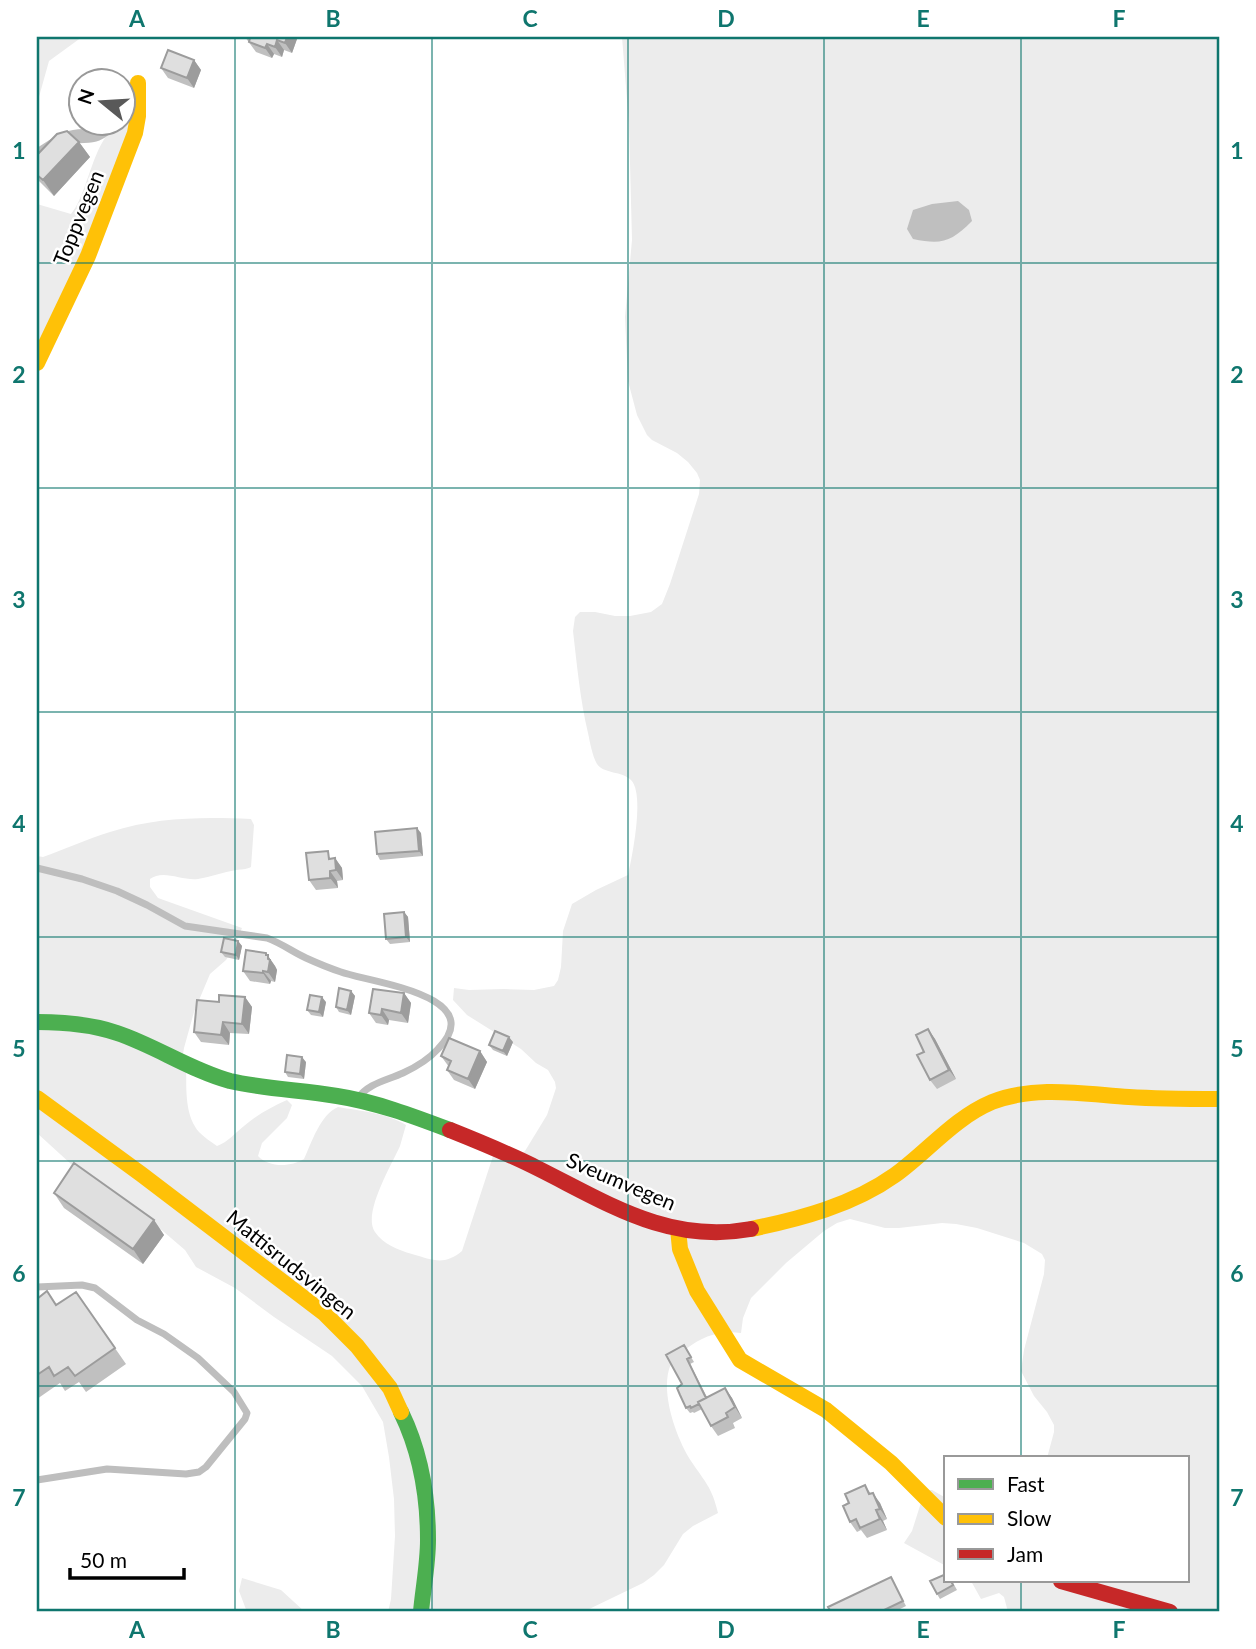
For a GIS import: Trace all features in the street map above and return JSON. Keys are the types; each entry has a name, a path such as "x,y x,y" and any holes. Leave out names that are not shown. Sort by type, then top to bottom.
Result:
{"street":[{"name":"Toppvegen","path":"37,363 88,256 119,177 135,133 138,87"},
{"path":"37,156 68,139 93,136"},
{"name":"Sveumvegen","path":"37,1022 80,1024 116,1032 193,1068 248,1085 357,1100 412,1116 517,1158 622,1209 666,1227 712,1233 731,1233 779,1223 836,1206 883,1183 906,1168 976,1110 1006,1097 1062,1092 1219,1099"},
{"name":"Mattisrudsvingen","path":"37,1098 325,1314 357,1346 390,1388 407,1421 423,1476 428,1541 421,1612"},
{"path":"678,1229 680,1249 696,1291 740,1360 826,1410 891,1462 944,1516"},
{"path":"1065,1582 1170,1612"}],"lane":[{"path":"37,867 117,891 185,926 267,938 339,972 412,990 438,1003 451,1024 442,1046 415,1067 364,1090 357,1100"},
{"path":"37,1287 82,1285 95,1289 137,1320 164,1334 198,1358 229,1386 247,1413 237,1429 199,1472 186,1474 107,1469 37,1480"}],"shaded area":[{"path":"37,37 82,37 49,61 37,104"},
{"path":"622,37 1219,37 1219,1612 1008,1612 1004,1597 999,1593 981,1599 972,1582 1190,1582 1190,1456 1048,1456 1054,1425 1021,1371 1044,1274 1045,1260 1042,1254 1024,1243 956,1224 885,1228 850,1219 824,1231 786,1263 751,1298 743,1318 741,1333 726,1332 705,1337 686,1349 671,1364 667,1387 675,1427 685,1451 711,1491 718,1513 683,1534 664,1565 654,1575 583,1612 388,1612 395,1536 394,1499 383,1422 362,1386 332,1356 235,1288 196,1267 185,1250 143,1214 83,1175 37,1133 37,856 43,857 128,827 197,818 251,819 254,825 251,867 198,879 161,875 150,879 150,887 158,898 242,928 226,960 210,974 194,1012 184,1048 188,1107 194,1124 203,1136 217,1146 259,1115 287,1100 292,1105 287,1118 262,1143 258,1156 268,1163 287,1165 304,1159 321,1122 338,1107 399,1121 406,1125 400,1146 375,1202 372,1224 382,1240 401,1251 444,1260 462,1251 493,1156 519,1156 525,1151 547,1115 556,1088 548,1070 521,1049 467,1015 453,1000 454,988 534,990 554,986 561,967 563,931 572,904 628,875 636,826 635,787 627,777 600,767 594,757 579,682 573,631 575,617 580,612 630,616 651,612 662,604 699,494 700,480 688,462 647,435 637,415 628,381 625,317 632,240 629,125"},
{"path":"106,136 136,136 75,292 37,373 37,204 71,214"},
{"path":"958,201 969,210 972,221 965,228 946,240 931,242 913,239 907,229 913,210 932,204"},
{"path":"925,1490 932,1490 944,1497 944,1565 904,1543 912,1531"},
{"path":"242,1578 281,1590 305,1612 247,1612 239,1591"}],"building":[{"path":"248,37 287,37 285,43 277,40 275,47 267,44 265,48 249,42"},
{"path":"168,50 194,60 187,78 161,68"},
{"path":"66,131 66,136 72,136 79,142 43,180 37,175 37,155 57,134"},
{"path":"417,828 419,851 377,854 375,832"},
{"path":"328,851 329,859 335,858 336,870 330,871 330,878 309,880 306,853"},
{"path":"404,912 406,937 386,939 384,914"},
{"path":"224,938 238,941 236,955 221,952"},
{"path":"246,950 268,955 268,972 243,971"},
{"path":"339,988 351,991 347,1010 336,1007"},
{"path":"373,989 404,993 401,1013 382,1009 381,1015 369,1013"},
{"path":"219,995 245,997 242,1024 223,1022 221,1035 194,1032 197,1000 219,1002"},
{"path":"310,995 322,997 319,1012 307,1010"},
{"path":"928,1029 949,1070 930,1080 917,1055 924,1052 916,1035"},
{"path":"495,1031 509,1037 503,1051 489,1045"},
{"path":"449,1038 480,1051 468,1079 447,1070 451,1061 441,1056"},
{"path":"287,1055 302,1057 300,1074 285,1072"},
{"path":"74,1163 154,1220 133,1249 54,1193"},
{"path":"47,1291 56,1305 76,1292 115,1348 75,1376 68,1367 54,1376 49,1367 37,1375 37,1299"},
{"path":"684,1345 691,1357 687,1359 706,1398 691,1408 686,1408 677,1388 682,1384 666,1355"},
{"path":"725,1388 735,1407 726,1413 728,1417 711,1426 698,1402"},
{"path":"865,1485 869,1494 873,1493 880,1509 876,1510 880,1519 860,1528 856,1519 850,1522 843,1506 849,1503 845,1494"},
{"path":"944,1575 944,1582 952,1582 953,1585 937,1594 930,1581"},
{"path":"891,1577 903,1601 880,1612 831,1612 828,1607"}],"traffic: fast":[{"path":"37,1022 77,1024 107,1030 230,1081 366,1102 450,1130"},
{"path":"401,1412 418,1458 428,1524 421,1612"}],"traffic: slow":[{"path":"37,363 88,256 135,133 138,83"},
{"path":"751,1229 788,1221 862,1195 907,1166 965,1117 992,1102 1008,1097 1060,1092 1219,1099"},
{"path":"37,1098 325,1314 357,1346 390,1388 401,1412"},
{"path":"678,1229 680,1249 697,1291 740,1360 826,1410 891,1463 944,1516"}],"traffic: jam":[{"path":"450,1130 517,1158 641,1218 693,1231 751,1229"},
{"path":"1065,1582 1170,1612"}]}
